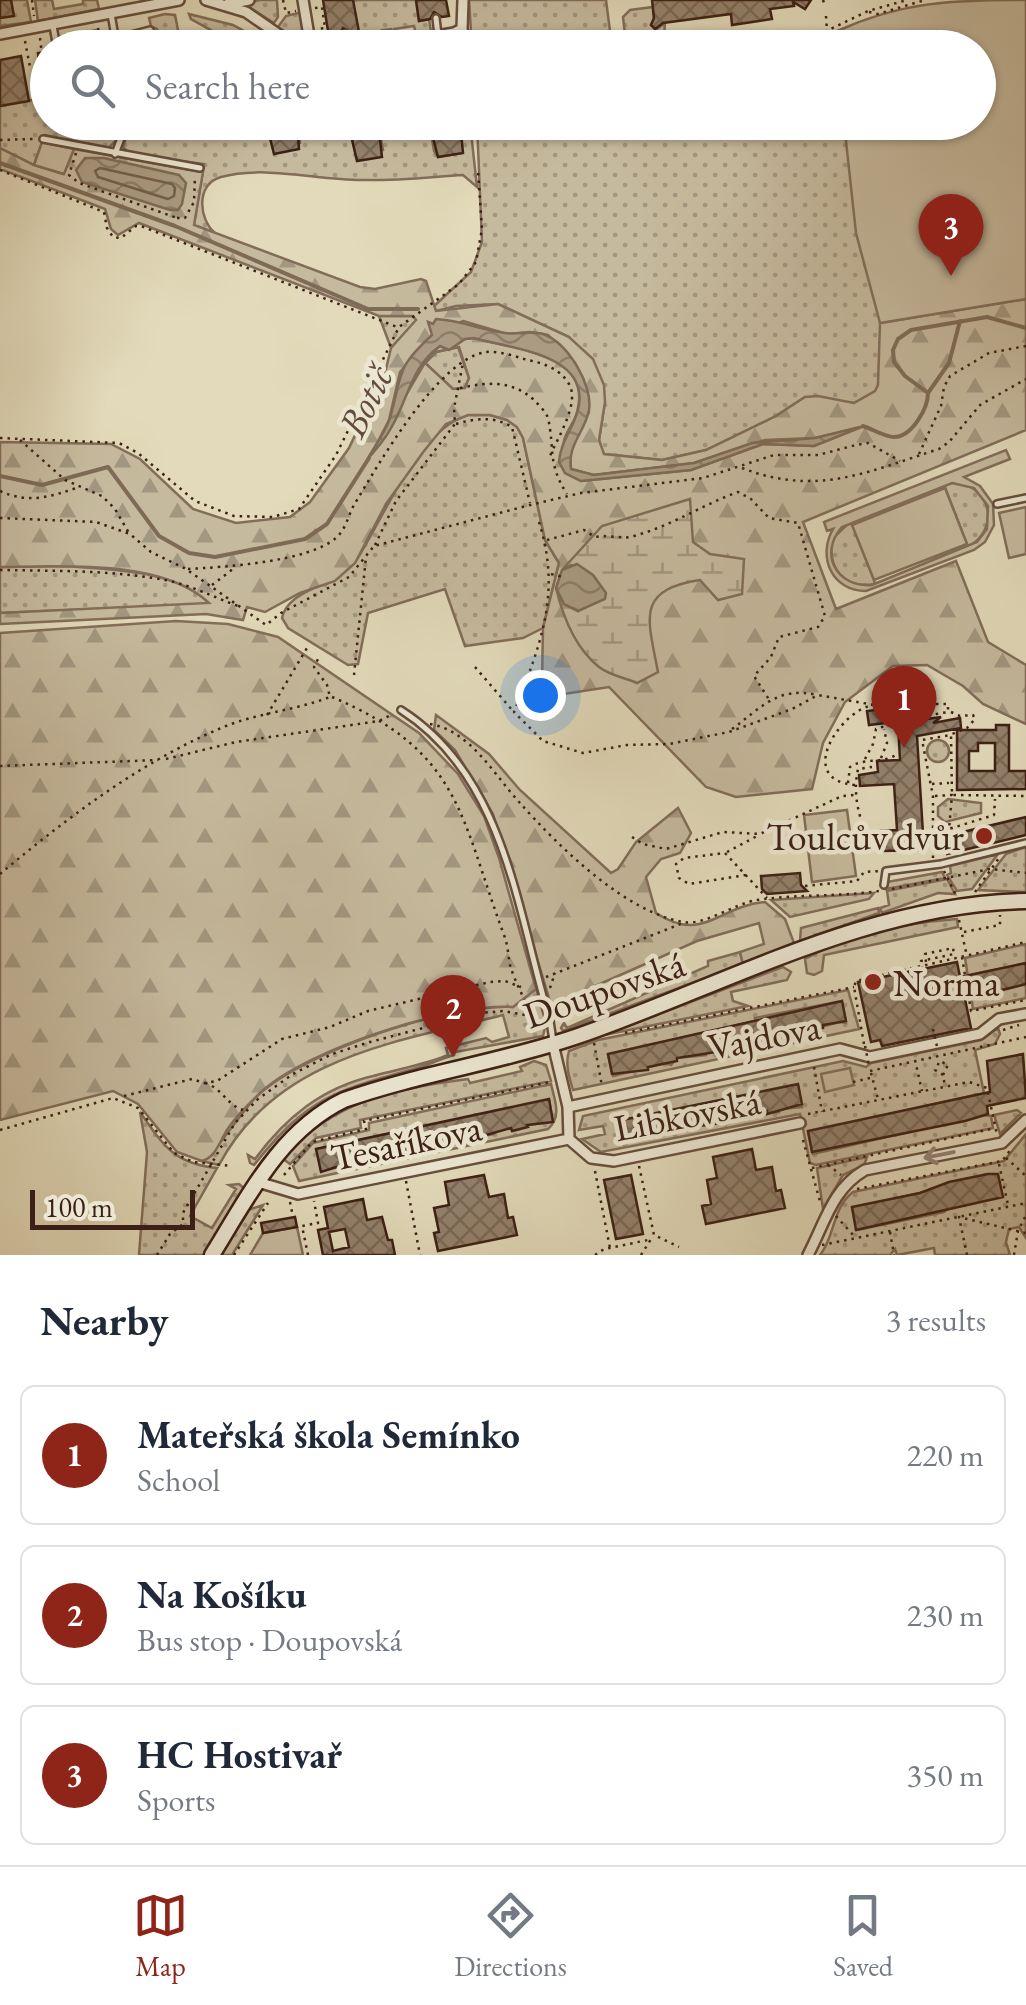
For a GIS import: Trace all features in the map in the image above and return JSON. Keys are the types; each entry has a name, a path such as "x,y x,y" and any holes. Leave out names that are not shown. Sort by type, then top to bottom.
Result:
{"street":[{"path":"0,34 179,0"},
{"path":"206,0 254,16 273,30"},
{"path":"225,4 250,0"},
{"path":"459,30 462,29 463,0"},
{"name":"Doupovská","path":"212,1255 258,1182 300,1128 344,1100 671,1003 860,928 904,916 1026,902"},
{"name":"Vajdova","path":"568,1107 840,1049 870,1057 888,1054 980,1034 999,1019 1023,1018"},
{"name":"Libkovská","path":"552,1040 568,1107 569,1139 592,1158 606,1162 799,1120"},
{"path":"808,1255 836,1195 865,1170 1002,1143 1026,1120"},
{"name":"Tesaříkova","path":"258,1182 294,1194 312,1192 569,1139"}],"lane":[{"path":"111,14 114,30"},
{"path":"436,18 437,30"},
{"path":"53,26 54,30"},
{"path":"48,140 196,168"},
{"path":"114,154 120,140"},
{"path":"996,504 1026,498"},
{"path":"402,710 448,749 485,803 499,839 552,1040"},
{"path":"884,885 886,871 941,864 1026,843"}],"path":[{"path":"32,0 36,22"},
{"path":"282,0 286,13"},
{"path":"832,30 868,11 907,0"},
{"path":"863,3 868,11 878,14 925,0"},
{"path":"281,17 304,7 322,7 325,28 318,29"},
{"path":"826,16 827,30"},
{"path":"25,41 30,67"},
{"path":"0,140 30,139"},
{"path":"79,147 69,171 79,183 177,218 186,218 192,208 196,168"},
{"path":"0,170 104,212 107,228 114,237 121,238 141,226 399,328"},
{"path":"0,438 120,443 191,498 223,513 262,518 294,512 303,505 336,455 399,328 459,284 476,262 482,229 478,170"},
{"path":"919,455 942,406 944,386 950,376 989,353 1026,346"},
{"path":"186,569 236,567 286,558 334,540 428,393 464,360 489,352 546,365 572,389 550,456"},
{"path":"18,440 65,480 102,496 130,534 151,552 186,569 266,625 281,612 339,584 366,557 396,501 454,424 464,360"},
{"path":"740,468 782,481 817,483 853,478 949,442 980,405 1026,378"},
{"path":"458,388 494,383 514,386 548,414 550,456 568,496"},
{"path":"454,424 492,419 512,427 530,505"},
{"path":"374,546 568,496 703,478 774,455 818,454 868,443 900,462"},
{"path":"0,491 18,499 44,499 82,486"},
{"path":"545,540 584,530 595,537 610,534 629,538 674,523 708,503 738,492 751,498 769,518 798,522 826,616 818,627 779,638 771,657 754,676 770,701"},
{"path":"0,518 96,522 130,534"},
{"path":"514,712 545,632 550,573 539,522"},
{"path":"354,675 366,557"},
{"path":"210,586 236,567"},
{"path":"0,570 166,580 244,608"},
{"path":"550,573 563,577"},
{"path":"268,715 306,648"},
{"path":"320,654 314,668 330,697"},
{"path":"475,666 543,741 584,753 627,745 669,744 729,732 818,695"},
{"path":"729,732 770,701 794,690 874,705 948,704 948,712"},
{"path":"0,874 138,772 227,726 330,697 379,721 419,749 434,765 456,800 479,853 509,961 552,1040"},
{"path":"918,704 919,717 956,712 962,728"},
{"path":"855,785 830,777 824,759 856,710 874,705"},
{"path":"0,766 161,760 236,742 379,721 402,710"},
{"path":"933,859 933,796 922,740 951,735 975,719 973,715 960,716"},
{"path":"419,722 443,726 476,751 520,804 612,889 632,902 684,922 696,922 731,907 768,899 905,888 990,869 1026,873"},
{"path":"865,760 876,729 898,722"},
{"path":"881,759 887,743 884,728"},
{"path":"949,829 951,735"},
{"path":"848,784 850,767 897,754"},
{"path":"870,845 855,785 858,769 872,767"},
{"path":"930,784 951,783"},
{"path":"725,853 842,796 855,795"},
{"path":"933,796 1026,796"},
{"path":"934,833 994,816 995,796"},
{"path":"632,837 666,849 723,832 745,830 760,834"},
{"path":"976,893 975,888 1004,849"},
{"path":"746,875 689,884 679,878 677,861 718,851 725,853 746,875 768,899"},
{"path":"856,873 886,871"},
{"path":"805,886 858,881 864,872"},
{"path":"947,877 957,896"},
{"path":"818,883 819,896"},
{"path":"962,933 1000,925 999,916 1012,914"},
{"path":"959,919 966,954"},
{"path":"538,982 684,922"},
{"path":"878,1101 864,1046 856,981 1026,942"},
{"path":"922,969 921,961 954,954 953,948 925,954 926,964"},
{"path":"966,954 961,960 971,1011 1026,1000"},
{"path":"556,972 550,988 560,1018"},
{"path":"204,1083 234,1072 282,1040 368,1010 490,982 505,981 521,987"},
{"path":"621,1034 854,988"},
{"path":"157,1255 170,1234 182,1224 183,1213 235,1123 293,1074 332,1054 437,1023 494,1011 540,1021"},
{"path":"997,1031 1018,1027 1023,1018"},
{"path":"933,1029 940,1061 935,1070 943,1074"},
{"path":"870,1069 1026,1036"},
{"path":"982,1046 990,1038"},
{"path":"593,1040 602,1086"},
{"path":"915,1060 923,1092"},
{"path":"940,1061 948,1065 943,1074"},
{"path":"816,1073 822,1091 822,1112"},
{"path":"943,1074 946,1087"},
{"path":"853,1082 872,1077"},
{"path":"124,1096 192,1079 220,1090 236,1108 243,1110"},
{"path":"284,1175 312,1142 366,1128 364,1122 561,1080"},
{"path":"799,1120 969,1082 987,1088 994,1129 812,1168"},
{"path":"0,1130 113,1098 138,1108 174,1152 209,1165 232,1166"},
{"path":"803,1140 816,1185"},
{"path":"827,1164 850,1185 998,1162 1017,1143"},
{"path":"1005,1156 1026,1176"},
{"path":"641,1161 654,1235"},
{"path":"998,1162 1008,1207"},
{"path":"594,1168 610,1248"},
{"path":"405,1175 420,1255"},
{"path":"308,1255 302,1226 318,1223 312,1192"},
{"path":"290,1200 293,1217"},
{"path":"234,1255 268,1203"},
{"path":"822,1246 1026,1203"},
{"path":"835,1215 856,1238"},
{"path":"1014,1255 1018,1231 1026,1215"},
{"path":"959,1217 1026,1233"},
{"path":"959,1217 967,1255"},
{"path":"817,1255 829,1230"},
{"path":"890,1232 894,1255"},
{"path":"641,1255 654,1235"},
{"path":"654,1235 679,1247"},
{"path":"596,1255 648,1240"}],"green space":[{"path":"11,0 27,0 31,22 0,26 0,18 13,16"},
{"path":"35,0 52,0 54,9 97,0 99,9 38,21"},
{"path":"277,0 278,17 274,23 249,7 250,2"},
{"path":"416,0 419,21 429,19 431,30 415,30 414,26 358,30 353,1"},
{"path":"469,0 606,0 610,30 471,30"},
{"path":"1026,0 1026,299 880,323 856,233 846,140 996,140 996,30 840,30 906,8"},
{"path":"653,7 651,25 657,29 665,23 664,30 624,30 623,17 630,10"},
{"path":"302,12 305,30 278,27 286,16"},
{"path":"189,14 242,30 211,30"},
{"path":"175,15 178,30 157,30 149,18"},
{"path":"30,100 30,140 43,140 34,165 0,148 0,106"},
{"path":"67,140 117,140 107,149"},
{"path":"125,140 271,140 273,148 300,140 352,140 356,155 383,150 381,140 432,140 438,157 462,153 461,140 472,140 477,187 463,175 374,180 238,174 213,181 203,194 203,211 215,233 194,225 204,164 131,155 123,147"},
{"path":"478,140 872,140 1026,299 881,323 876,391 854,403 805,397 776,416 706,450 662,460 603,454 599,440 605,402 569,337 498,304 436,311 433,307 471,272 482,242"},
{"path":"42,142 74,149 64,174 34,165"},
{"path":"0,148 63,174 74,149 203,172 194,225 360,287 375,289 421,279 426,281 436,311 498,304 569,337 593,359 604,385 599,440 604,454 662,460 706,450 776,416 805,397 854,403 875,391 880,323 1026,299 1026,430 803,522 836,609 956,561 988,642 1026,665 1026,724 983,704 963,686 927,665 893,666 845,702 823,743 812,789 736,797 706,787 609,687 564,694 542,682 543,628 559,563 545,540 523,438 507,420 490,415 468,415 446,424 386,504 355,563 335,581 300,593 265,612 247,607 243,620 206,614 0,624 0,613 209,603 190,589 139,572 80,566 0,567 0,442 111,444 140,459 193,509 236,523 290,517 310,502 349,448 386,369 391,348 416,320 413,316 379,316 139,223 118,235 111,229 105,209 0,169","holes":["463,321 507,334 548,335 575,363 589,412 570,452 571,469 593,475 694,463 765,440 815,438 858,428 814,446 763,444 691,470 581,481 565,473 563,445 577,412 579,392 573,377 562,366 528,351 475,338 465,339 450,349 440,346 430,354 372,453 389,420 400,372 433,334","459,347 469,378 465,388 453,389 425,363 436,352"]},
{"path":"379,316 414,316 417,320 391,348"},
{"path":"458,347 469,378 465,388 453,389 425,363 436,352"},
{"path":"468,415 507,420 523,438 545,540 559,563 543,628 523,638 465,646 445,589 368,613 358,664 348,665 288,628 282,618 286,608 304,593 349,568 418,456 450,424"},
{"path":"1006,450 1010,459 964,477 980,486 993,504 994,525 985,542 974,550 866,591 836,579 827,561 833,529 827,531 824,522","holes":["952,483 974,488 988,506 987,529 977,542 872,585 849,581 835,567 832,548 842,527"]},
{"path":"956,482 978,492 988,510 985,530 968,547 944,485"},
{"path":"945,488 967,544 874,580 852,525"},
{"path":"690,499 693,542 710,554 744,559 742,594 718,600 700,580 665,591 651,610 651,637 658,672 637,683 607,672 577,641 556,588 564,604 578,611 596,584 571,565 562,570 602,526"},
{"path":"1026,507 1026,554 1009,558 999,513"},
{"path":"851,521 875,584 846,580 835,567 833,538"},
{"path":"68,566 162,578 196,593 210,604 0,613 0,567"},
{"path":"176,621 228,624 278,637 419,733 458,774 484,816 536,989 513,1007 418,1021 311,1060 261,1092 233,1122 215,1152 202,1161 177,1152 138,1104 113,1091 0,1120 0,633"},
{"path":"436,715 489,754 520,790 611,873 636,842 678,808 691,833 680,853 661,859 646,877 656,913 672,922 699,924 765,902 785,919 794,943 743,964 740,952 764,944 759,923 697,941 557,1003 560,1011 553,1011 493,814 455,750 434,730"},
{"path":"938,740 946,743 946,759 938,762 930,759 927,751 930,743"},
{"path":"948,799 981,803 981,813 945,822 938,816 938,807"},
{"path":"847,810 856,876 812,882 804,815"},
{"path":"1026,847 1026,892 978,890 1006,854"},
{"path":"998,854 972,889 957,891 947,875 951,873 950,866"},
{"path":"942,872 945,878 886,889 887,882"},
{"path":"947,879 955,894 938,893 882,913 880,908 889,905 887,891"},
{"path":"874,893 869,899 790,917 771,900"},
{"path":"878,908 879,913 800,941 801,928"},
{"path":"957,919 958,927 824,955 822,971 807,973 805,959 841,942 898,927"},
{"path":"1026,944 1026,963 972,975 977,997 1026,984 1026,998 973,1009 965,958"},
{"path":"740,952 743,964 563,1031 561,1028 564,1023 567,1028 708,966 708,961"},
{"path":"783,967 791,972 787,980 731,992 733,1001 748,1006 604,1035"},
{"path":"536,989 546,1023 543,1036 455,1052 427,1065 325,1099 291,1124 254,1165 250,1163 248,1155 255,1159 293,1117 337,1088 448,1055 446,1048 509,1037 503,1015 343,1060 306,1077 273,1100 243,1129 219,1165 202,1161 255,1098 306,1064 415,1022 452,1013 513,1007"},
{"path":"848,990 859,1029 573,1090 567,1066 569,1051 598,1040","holes":["842,1001 846,1023 764,1037 759,1044 677,1058 671,1065 665,1063 613,1076 608,1055"]},
{"path":"998,1028 1000,1034 995,1044 975,1050 984,1093 808,1132 813,1154 982,1115 991,1116 993,1128 816,1165 810,1163 800,1114 601,1152 582,1139 605,1134 603,1126 579,1130 583,1116 843,1061 866,1067 981,1040","holes":["798,1085 802,1107 627,1142 623,1120"]},
{"path":"534,1061 546,1065 551,1081 360,1120 361,1128 316,1138 290,1164 282,1158 323,1123 367,1100 415,1087 468,1079 470,1083 522,1071 520,1067"},
{"path":"850,1068 854,1085 825,1092 821,1074"},
{"path":"551,1084 556,1108 555,1119 552,1124 548,1129 299,1181 293,1166 313,1143 369,1130 369,1123","holes":["549,1100 553,1122 494,1131 413,1151 412,1148 387,1158 321,1171 317,1149"]},
{"path":"1017,1110 1021,1113 1000,1134 994,1115"},
{"path":"140,1112 171,1151 190,1162 217,1168 190,1216 212,1228 236,1189 229,1185 239,1184 245,1189 204,1255 139,1255 147,1152"},
{"path":"1026,1134 1026,1238 1019,1227 1009,1229 1006,1242 1010,1255 935,1255 934,1248 897,1255 895,1249 890,1255 820,1255 841,1206 853,1192 1004,1161","holes":["987,1174 944,1212 857,1230 852,1208"]},
{"path":"867,1157 864,1165 843,1175 823,1209 817,1168"},
{"path":"263,1205 232,1255 220,1255 248,1210"},
{"path":"297,1227 303,1255 250,1255 263,1233"}],"water":[{"path":"85,158 104,158 179,175 186,183 182,204 178,210 170,210 82,182 76,170"},
{"path":"436,319 505,333 543,334 561,346 583,377 589,400 587,418 570,460 571,469 594,475 694,463 752,443 815,438 864,426 814,446 763,444 691,470 581,481 565,473 559,462 578,410 579,391 573,376 545,357 474,338 449,350 440,346 422,363 389,432 367,460 388,424 405,365 432,335 428,322 433,324"},
{"path":"577,564 593,575 606,593 605,599 578,611 564,604 556,588 562,570"}],"building":[{"path":"0,0 11,0 14,16 0,18"},
{"path":"323,0 353,0 359,30 328,30"},
{"path":"416,0 446,0 449,16 434,12 430,19 419,21"},
{"path":"652,0 811,0 805,9 793,2 794,6 770,9 772,19 732,25 731,14 663,23 655,29 651,25"},
{"path":"21,56 29,101 0,106 0,60"},
{"path":"270,140 298,140 299,149 274,154"},
{"path":"352,140 380,140 382,157 357,161"},
{"path":"434,140 462,140 463,153 438,157"},
{"path":"885,709 886,723 869,725 867,711"},
{"path":"941,717 933,723 960,718 961,728 917,736 924,850 882,851 881,831 897,830 894,784 860,786 859,775 878,772 877,761 900,760 898,723"},
{"path":"996,725 1009,725 1009,771 1026,771 1026,789 957,790 957,730 996,730","holes":["978,743 995,743 995,771 969,771 969,751 978,751"]},
{"name":"Toulcův dvůr","path":"1026,817 1026,835 947,854 942,837"},
{"path":"800,873 801,885 807,891 767,894 762,889 761,876"},
{"path":"957,962 960,977 1026,963 1026,984 965,999 971,1028 882,1046 880,1040 871,1042 858,982"},
{"path":"842,1001 846,1021 764,1037 765,1040 735,1046 736,1049 677,1058 648,1070 612,1074 608,1054"},
{"path":"1023,1054 1026,1098 987,1106 988,1114 965,1121 812,1152 808,1131 990,1092 987,1061"},
{"path":"798,1084 802,1104 626,1140 622,1120"},
{"path":"549,1099 553,1122 412,1148 387,1158 362,1160 321,1172 316,1149"},
{"path":"752,1149 756,1170 772,1167 776,1191 781,1190 785,1208 706,1224 702,1206 711,1204 707,1180 717,1178 713,1157"},
{"path":"998,1174 1003,1197 856,1230 852,1207"},
{"path":"484,1175 489,1197 504,1194 508,1218 513,1217 517,1235 438,1251 434,1208 449,1205 445,1182"},
{"path":"631,1175 643,1234 616,1239 604,1180"},
{"path":"363,1199 367,1220 382,1217 395,1255 323,1255 318,1230 328,1228 324,1207","holes":["345,1229 349,1247 333,1251 329,1232"]},
{"path":"295,1217 297,1227 263,1233 261,1223"}],"waterway":[{"path":"0,163 175,226 368,309 418,309"},
{"name":"Botič","path":"863,426 887,436 901,436 922,414 928,393 894,362 893,350 898,339 911,330 987,317 1026,328"},
{"name":"Botič","path":"928,393 949,363 960,321"},
{"name":"Botič","path":"0,476 42,485 108,467 159,536 189,553 215,557 305,539 327,524 369,458"}],"place":[{"name":"HC Hostivař","path":"951,276"},
{"name":"Mateřská škola Semínko","path":"904,748"},
{"name":"Toulcův dvůr","path":"984,836"},
{"name":"Norma","path":"873,982"},
{"name":"Na Košíku","path":"453,1057"}]}
